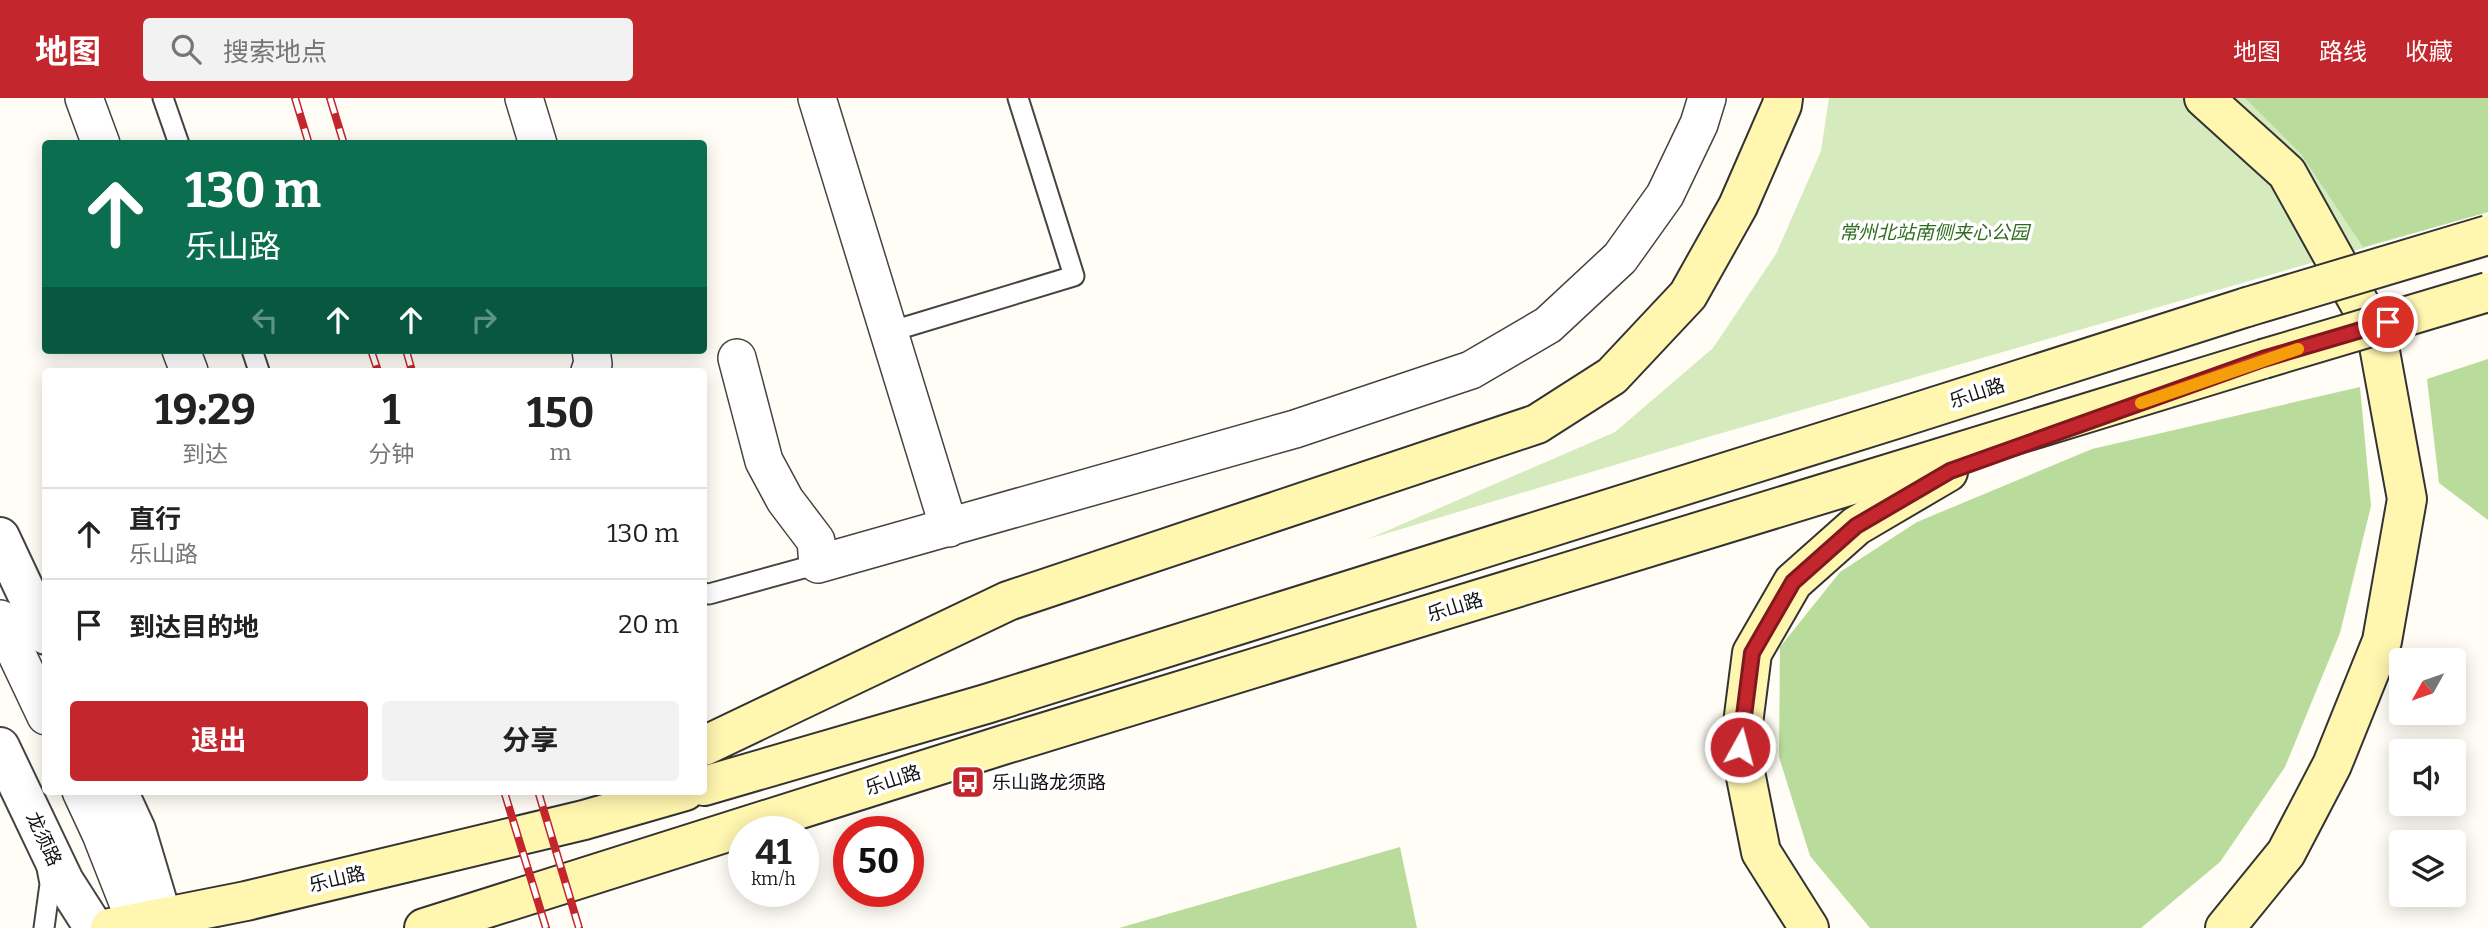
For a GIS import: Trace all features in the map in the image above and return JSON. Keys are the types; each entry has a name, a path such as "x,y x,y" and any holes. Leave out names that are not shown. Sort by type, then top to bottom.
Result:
{"main road":[{"path":"707,745 1008,601 1536,424 1612,376 1688,295 1738,206 1783,98"},
{"path":"2204,98 2287,173 2377,335 2407,499 2382,641 2332,765 2286,853 2225,928"},
{"name":"乐山路","path":"707,785 986,704 2247,307 2488,235"},
{"name":"乐山路","path":"424,928 496,917 1029,737 2488,292"},
{"path":"1809,928 1761,852 1740,747 1752,653 1793,582 1856,526 1950,471 2263,359"},
{"path":"414,861 584,795"},
{"name":"乐山路","path":"140,925 584,820 671,795"}],"street":[{"path":"84,98 100,140"},
{"path":"524,98 537,140"},
{"path":"817,98 949,528"},
{"path":"737,358 764,461 785,500 816,541 818,564 1295,429 1471,370 1548,325 1619,258 1665,195 1699,124 1707,98"},
{"path":"0,537 42,626"},
{"path":"0,618 42,707"},
{"name":"龙须路","path":"0,747 64,881 94,928"},
{"path":"83,795 140,925"},
{"path":"121,798 136,830 140,925"}],"lane":[{"path":"163,98 178,140"},
{"path":"889,332 1074,276 1018,98"},
{"path":"707,594 818,564"},
{"path":"41,832 50,884 44,928"}],"green space":[{"name":"常州北站南侧夹心公园","path":"1829,98 2488,98 2488,212 1708,437 1368,539 1615,432 1713,348 1776,254 1821,151"},
{"path":"2245,98 2488,98 2488,212 2363,247 2301,154"},
{"path":"2488,359 2488,520 2439,483 2427,379"},
{"path":"2360,387 2371,506 2340,633 2285,767 2220,862 2141,928 1870,928 1810,856 1779,757 1780,647 1840,572 1917,522 2092,449"},
{"path":"1400,847 1417,928 1119,928"}],"railway":[{"path":"295,98 308,140"},
{"path":"330,98 343,140"},
{"path":"372,354 377,368"},
{"path":"407,354 411,368"},
{"path":"505,795 546,928"},
{"path":"539,795 579,928"}],"slow traffic":[{"path":"2141,403 2298,349"}],"place":[{"name":"乐山路龙须路","path":"968,782"}],"route":[{"path":"1740,747 1752,653 1793,582 1856,526 1950,471 2263,359 2388,322"}]}
